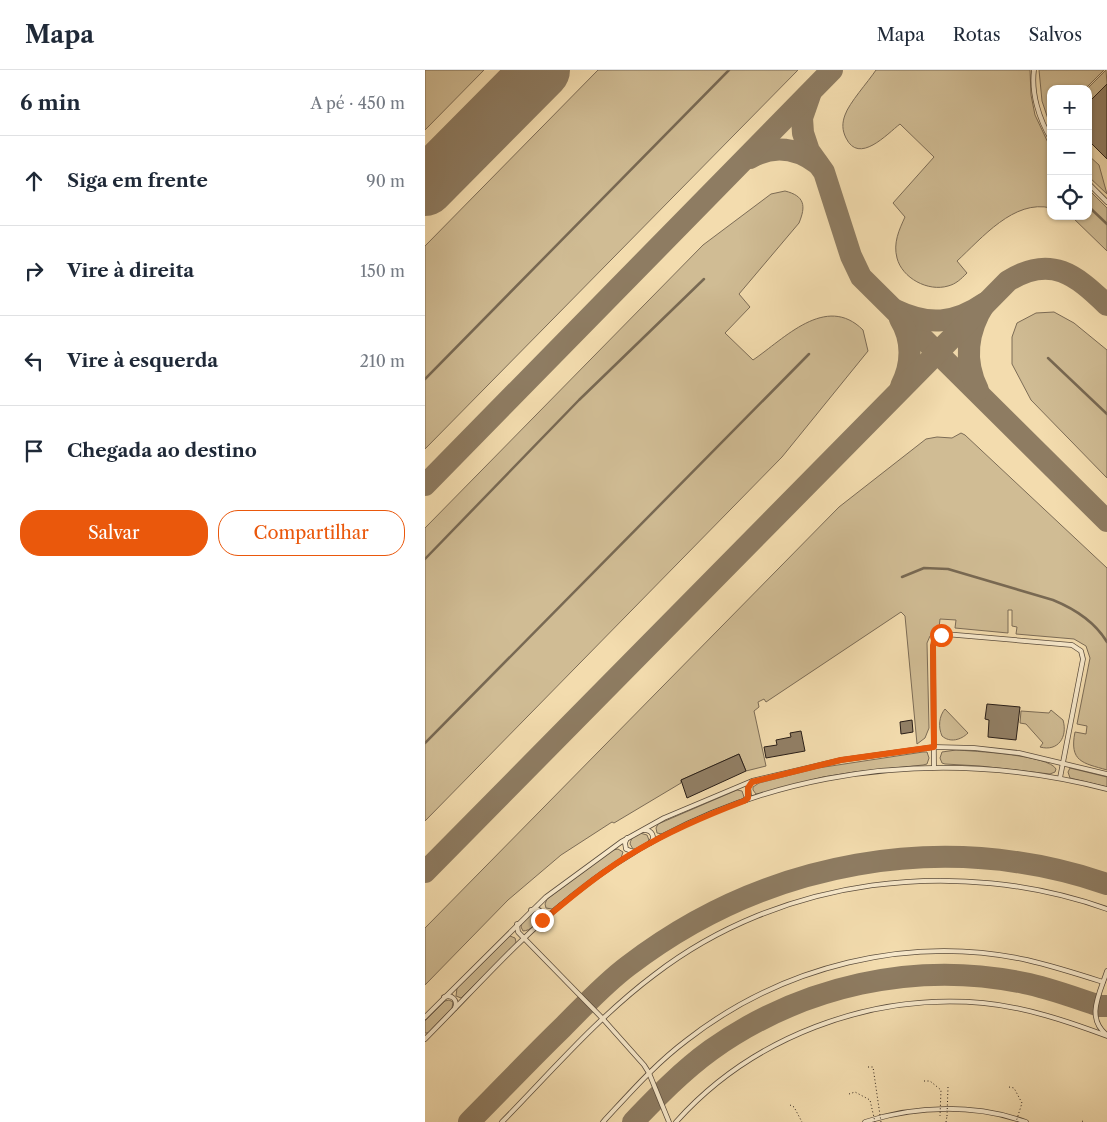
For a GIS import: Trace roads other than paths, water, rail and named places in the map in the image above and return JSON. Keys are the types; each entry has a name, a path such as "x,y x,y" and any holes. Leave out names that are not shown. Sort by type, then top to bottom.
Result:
{"lane":[{"path":"1034,70 1037,105 1047,130"},
{"path":"1092,187 1107,202"},
{"path":"934,767 933,646 937,638 945,634 1072,645 1081,651 1083,659 1060,778"},
{"path":"425,1017 546,897 629,837 664,818 737,787 841,760 934,747 997,750 1063,762 1107,774"},
{"path":"425,1038 541,922 583,888 636,851 695,821 744,801 823,779 854,774 934,767 995,769 1060,778 1107,790"},
{"path":"744,801 748,798 748,785 752,782"},
{"path":"737,787 742,786 754,796 759,796"},
{"path":"642,830 649,830 652,834 652,841 649,845"},
{"path":"629,837 625,841 625,846 628,850 636,851"},
{"path":"502,1122 603,1018 655,974 694,948 754,918 794,903 876,884 955,880 1023,886 1107,909"},
{"path":"530,911 537,909 541,911 543,918 541,922"},
{"path":"519,922 517,930 524,939 603,1018 649,1073 669,1122"},
{"path":"603,1122 649,1073 686,1040 713,1021 740,1004 819,970 868,958 933,952 984,953 1027,960 1103,982"},
{"path":"1107,971 1095,1014 1096,1022 1107,1035"},
{"path":"443,998 447,996 454,998 456,1005 454,1010"},
{"path":"676,1122 687,1109 714,1085 744,1064 775,1046 845,1016 878,1008 911,1003 983,1003 1033,1013 1107,1035"},
{"path":"865,1122 901,1112 950,1109 998,1114 1026,1122"}],"waterway":[{"path":"425,379 729,70"},
{"path":"1092,210 1107,224"},
{"path":"425,559 579,400 704,279"},
{"path":"425,743 809,354"},
{"path":"1048,358 1107,414"},
{"path":"902,577 924,568 948,569 1053,600 1084,617 1097,628 1107,642"}]}
